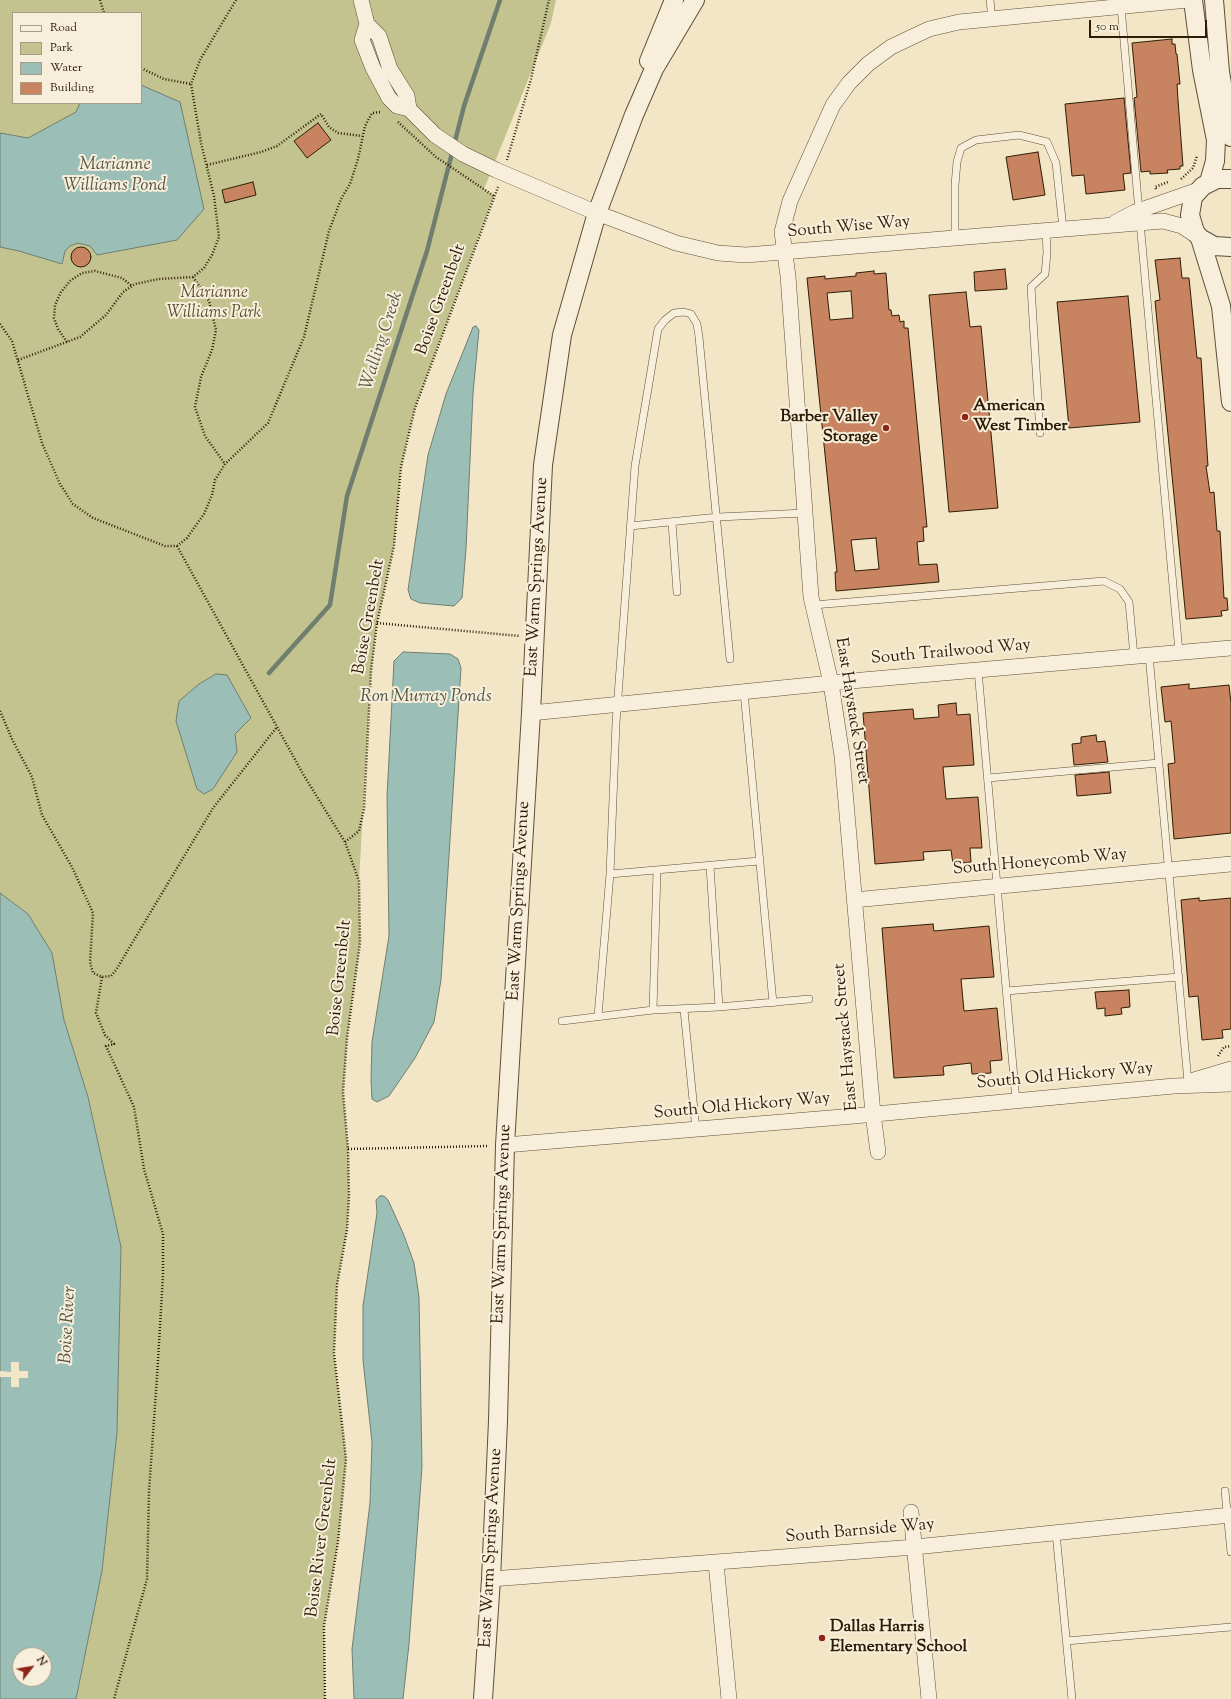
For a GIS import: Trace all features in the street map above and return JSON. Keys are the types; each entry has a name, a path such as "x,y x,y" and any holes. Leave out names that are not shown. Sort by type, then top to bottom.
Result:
{"street":[{"name":"South Wise Way","path":"361,0 367,24 378,36 390,69 407,96 409,109 430,131 449,146 496,170 597,213 676,243 718,253 746,255 1111,224 1139,217 1203,186"},
{"name":"East Warm Springs Avenue","path":"634,115 646,70 674,0"},
{"name":"East Warm Springs Avenue","path":"483,1699 491,1579 498,1421 505,1146 531,713 543,465 562,335 597,213 634,115 654,69 695,0"},
{"name":"East Haystack Street","path":"878,1152 873,1114 842,756 831,683 813,605 788,276 782,232 790,201 833,105 849,83 868,64 891,47 911,36 929,29 959,22 1188,0"},
{"path":"1193,0 1202,70 1216,140 1215,161 1203,186 1193,197 1190,215 1195,232 1200,238 1214,246 1231,248"},
{"path":"1214,0 1224,106 1231,137"},
{"path":"1203,186 1217,179 1231,179"},
{"name":"South Wise Way","path":"1139,217 1182,226 1200,238"},
{"path":"1200,238 1221,306 1231,402"},
{"name":"South Trailwood Way","path":"531,713 831,683 1231,648"},
{"name":"South Honeycomb Way","path":"854,900 1231,864"},
{"name":"South Old Hickory Way","path":"1181,1084 1231,1068"},
{"name":"South Old Hickory Way","path":"505,1146 1016,1101 1181,1084 1231,1084"},
{"path":"912,1512 928,1699"},
{"name":"South Barnside Way","path":"491,1579 915,1547 1229,1516"},
{"path":"716,1563 728,1699"}],"lane":[{"path":"990,0 992,20"},
{"path":"1121,7 1179,652"},
{"path":"955,238 955,185 957,162 961,148 976,140 1019,135 1047,142 1056,163 1064,229"},
{"path":"1040,433 1031,287 1045,274 1047,253 1046,230"},
{"path":"598,1016 610,874 618,704 635,466 658,329 665,320 674,313 684,312 691,314 697,324 718,517 730,659"},
{"path":"630,526 718,517 805,514"},
{"path":"672,522 677,592"},
{"path":"813,605 1104,581 1120,589 1129,602 1134,656"},
{"path":"1149,655 1178,977 1181,1084"},
{"path":"978,670 1016,1101"},
{"path":"744,692 773,1003"},
{"path":"988,778 1159,763"},
{"path":"610,874 760,861"},
{"path":"710,866 719,1007"},
{"path":"653,1010 657,870"},
{"path":"1006,991 1178,977"},
{"path":"562,1021 653,1010 684,1010 809,1000"},
{"path":"684,1010 696,1130"},
{"path":"1225,1491 1229,1516 1231,1552"},
{"path":"1056,1533 1072,1699"},
{"path":"1066,1641 1231,1627"}],"path":[{"path":"100,0 104,12"},
{"path":"18,360 80,337 106,315 123,292 132,286 159,279 193,277 204,268 212,255 219,237 214,196 206,165 191,84 200,60 236,0"},
{"path":"510,153 531,79 549,0"},
{"path":"142,68 164,79 191,84"},
{"path":"0,324 12,341 42,443 60,484 73,504 93,518 165,546 177,546 187,538 204,514 212,495 214,480 225,464 268,423 304,337 329,231 350,184 358,159 364,126 372,113 384,112"},
{"path":"206,165 272,148 321,114 329,127 338,133 362,136"},
{"path":"1155,187 1181,178 1193,168 1199,150"},
{"path":"482,187 494,196"},
{"name":"Boise Greenbelt","path":"337,1285 347,1230 349,1196 348,1149 343,1092 347,1038 360,943 359,881 345,842 359,831 364,809 371,671 377,623 394,546 401,467 415,408 496,192"},
{"path":"67,342 58,329 54,318 55,305 61,292 70,281 82,273 95,271 122,278 132,286"},
{"path":"193,277 209,301 216,330 212,350 201,377 195,407 205,436 225,464"},
{"path":"177,546 277,727 345,842"},
{"path":"377,623 535,638"},
{"path":"0,711 12,739 32,777 42,815 72,867 92,914 90,962 93,973 102,977 111,976 116,970 213,808 277,727"},
{"path":"102,977 96,1013 105,1035 114,1044 106,1046 134,1106 144,1169 163,1234 163,1275 158,1377 149,1491 147,1579 114,1699"},
{"path":"1224,1048 1231,1046"},
{"path":"348,1149 505,1146"},
{"name":"Boise River Greenbelt","path":"325,1699 324,1626 338,1542 346,1459 334,1353 337,1285"}],"green space":[{"name":"Marianne Williams Park","path":"0,0 556,0 551,23 484,189 494,196 415,408 401,467 394,546 377,623 371,671 359,881 360,943 347,1038 343,1092 348,1149 349,1196 347,1230 337,1285 334,1353 346,1459 338,1542 324,1626 325,1699 76,1699 102,1571 117,1433 121,1247 88,1097 28,914 0,893"}],"water":[{"name":"Marianne Williams Pond","path":"142,85 180,102 204,209 177,240 97,255 90,246 78,243 70,246 65,251 62,264 0,247 0,133 28,138 76,112 80,104 142,104"},
{"path":"476,326 479,330 473,393 466,549 462,598 454,606 420,603 411,599 408,590 428,455 446,394 473,327"},
{"name":"Ron Murray Ponds","path":"403,652 450,654 458,659 461,668 441,980 434,1022 415,1058 389,1096 377,1102 372,1099 372,1042 389,936 387,797 394,661"},
{"path":"216,674 227,675 251,718 235,734 237,752 213,789 204,794 197,789 176,721 179,701 199,684"},
{"name":"Boise River","path":"0,893 28,914 52,953 64,1020 88,1097 121,1247 117,1433 102,1571 76,1699 0,1699"},
{"path":"380,1196 384,1196 388,1200 403,1233 414,1263 419,1297 422,1467 409,1644 403,1699 354,1699 352,1649 370,1503 372,1442 363,1360 363,1306 377,1213 376,1200"}],"pier":[{"path":"11,1362 19,1362 19,1371 28,1371 28,1378 19,1378 19,1387 11,1387 11,1377 0,1377 0,1371 11,1372"}],"building":[{"path":"1172,39 1172,44 1175,44 1177,54 1180,84 1177,84 1183,166 1180,166 1180,169 1167,170 1168,173 1150,174 1150,171 1141,172 1134,98 1137,97 1132,43"},
{"path":"1124,98 1131,173 1123,174 1125,190 1086,194 1084,175 1072,176 1065,104"},
{"path":"318,123 331,140 307,158 294,141"},
{"path":"1038,152 1045,195 1013,200 1006,157"},
{"path":"253,182 256,195 225,203 222,190"},
{"path":"81,247 88,250 91,257 88,264 81,267 74,264 71,257 74,250"},
{"path":"1180,258 1182,278 1189,278 1197,358 1201,358 1208,466 1206,466 1210,493 1214,492 1217,531 1220,531 1224,598 1227,598 1228,610 1221,611 1222,616 1186,619 1155,301 1160,300 1155,260"},
{"path":"1005,269 1007,289 975,291 974,272"},
{"path":"874,271 874,274 886,273 889,310 891,310 892,316 899,315 900,322 904,321 904,328 908,328 927,527 923,527 924,541 917,542 919,565 937,564 939,582 836,591 835,572 837,572 807,278 825,276 825,279 856,276 856,273","holes":["851,291 853,318 830,320 827,293","876,538 879,569 855,571 851,540"]},
{"name":"American West Timber","path":"966,292 970,327 981,326 998,508 949,512 929,295"},
{"path":"1128,296 1140,422 1069,428 1057,302"},
{"path":"1189,684 1189,689 1229,685 1231,703 1231,833 1174,839 1168,764 1175,763 1171,721 1165,722 1161,687"},
{"path":"956,703 957,715 970,714 974,765 943,767 946,799 978,797 982,848 970,848 971,862 953,864 951,850 923,852 924,860 875,864 863,713 913,709 914,719 939,717 938,705"},
{"path":"1096,735 1097,742 1105,741 1108,762 1074,765 1072,744 1081,743 1081,737"},
{"path":"1109,772 1111,793 1077,796 1075,775"},
{"path":"1199,898 1199,901 1231,898 1231,1029 1222,1030 1223,1038 1202,1040 1198,996 1189,997 1181,900"},
{"path":"933,924 934,931 989,926 994,977 961,979 964,1011 997,1008 1002,1060 990,1061 991,1073 972,1074 971,1063 945,1066 943,1067 944,1075 894,1078 882,928"},
{"path":"1129,990 1130,1007 1121,1008 1122,1014 1105,1016 1105,1008 1097,1009 1095,992"}],"waterway":[{"name":"Walling Creek","path":"269,673 330,605 347,496 427,251 464,106 500,0"}],"place":[{"name":"American West Timber","path":"965,417"},
{"name":"Barber Valley Storage","path":"886,428"},
{"name":"Dallas Harris Elementary School","path":"822,1638"}]}
